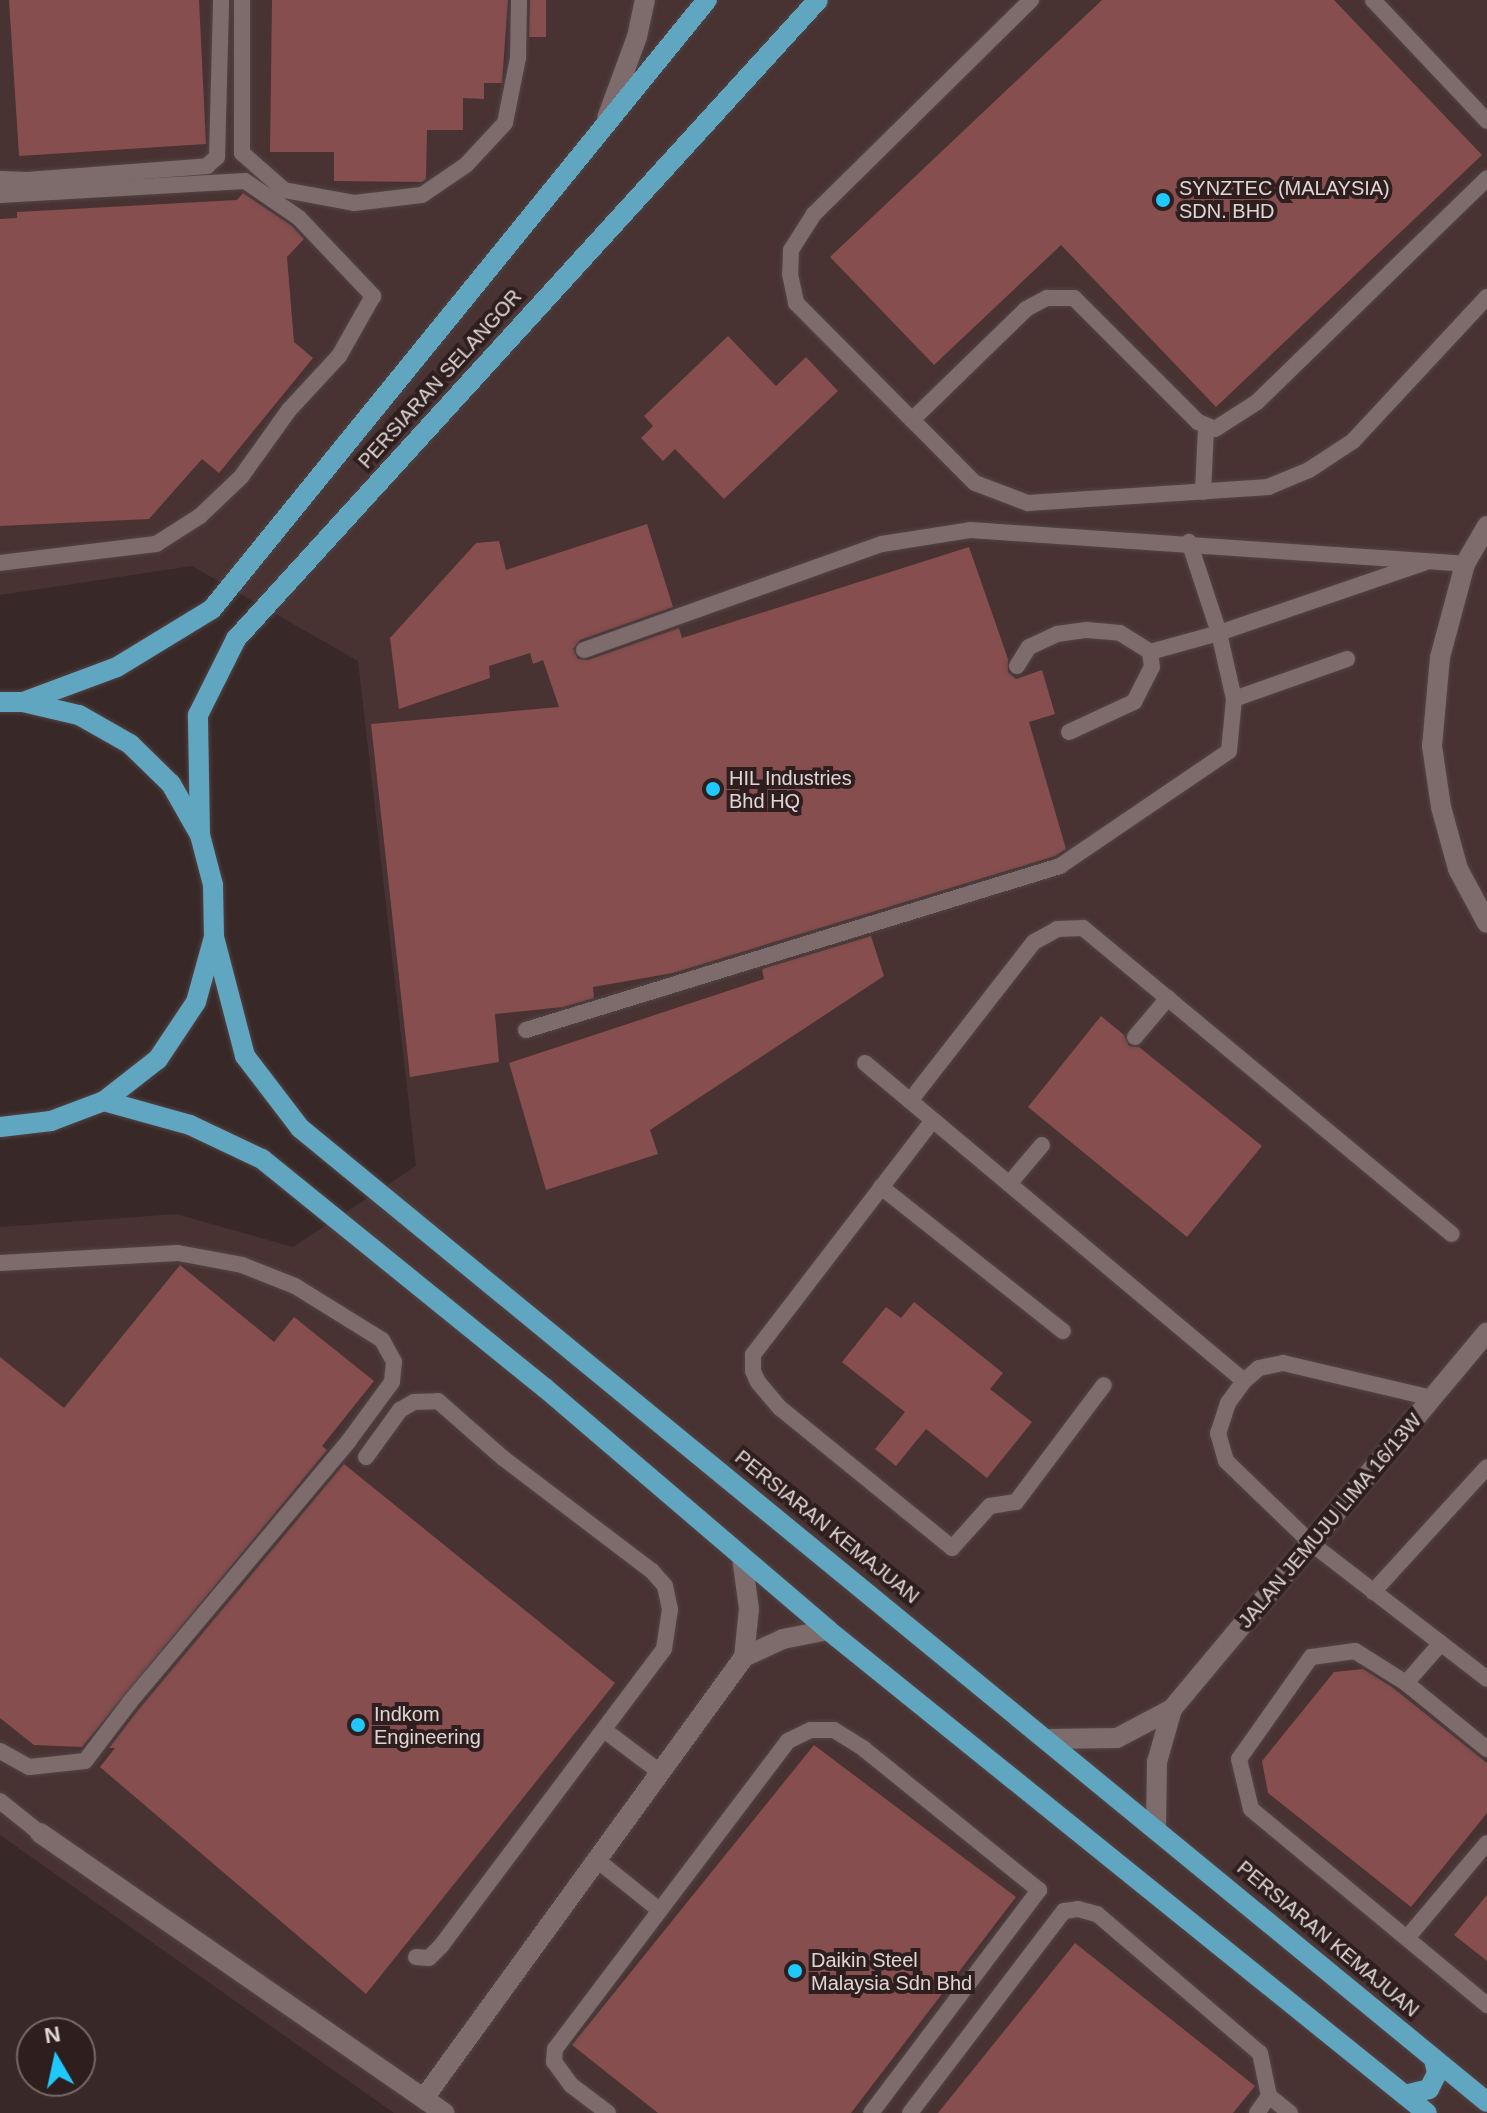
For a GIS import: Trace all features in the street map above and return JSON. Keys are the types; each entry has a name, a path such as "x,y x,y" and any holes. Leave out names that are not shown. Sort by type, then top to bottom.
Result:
{"main road":[{"name":"PERSIARAN SELANGOR","path":"23,702 117,667 212,609 607,118 707,0"},
{"name":"PERSIARAN SELANGOR","path":"200,835 198,715 236,639 818,0"},
{"path":"0,702 23,702 79,715 130,744 171,784 200,835 213,885 214,937 196,1002 158,1059 104,1101 51,1121 0,1127"},
{"name":"PERSIARAN KEMAJUAN","path":"214,937 245,1056 300,1128 1156,1826 1487,2102"},
{"path":"104,1101 190,1125 262,1159 545,1388 828,1630 1427,2113"},
{"path":"1405,2095 1421,2093 1434,2082 1434,2059"}],"street":[{"path":"607,118 637,37 645,0"},
{"path":"1487,526 1465,564 1440,657 1432,746 1441,807 1458,869 1487,923"},
{"name":"JALAN JEMUJU LIMA 16/13W","path":"1049,1739 1117,1738 1172,1709 1487,1332"},
{"path":"742,1557 749,1609 744,1657"},
{"path":"424,2098 744,1657 783,1639 828,1630"},
{"name":"JALAN JEMUJU LIMA 16/13W","path":"1156,1826 1157,1762 1172,1709"},
{"path":"40,1833 445,2113"}],"lane":[{"path":"0,179 27,180 207,166 217,157 221,0"},
{"path":"242,0 242,153 284,190 354,203 422,195 466,165 505,123 518,58 519,0"},
{"path":"1031,0 814,214 791,250 790,274 796,303 975,483 1028,503 1268,487 1309,470 1353,441 1487,297"},
{"path":"1373,0 1487,121"},
{"path":"912,420 1026,309 1047,298 1074,298 1206,428 1215,429 1257,402 1487,178"},
{"path":"0,195 245,181 299,218 373,296 339,356 289,410 241,477 200,516 156,544 0,563"},
{"path":"1203,492 1206,428"},
{"path":"584,650 882,544 970,530 1189,542 1465,564"},
{"path":"526,1030 1060,866 1229,751 1234,699 1219,633 1189,542"},
{"path":"1017,666 1029,647 1057,634 1087,630 1120,633 1150,652 1219,633 1431,561"},
{"path":"1069,732 1134,702 1152,667 1150,652"},
{"path":"1234,699 1347,659"},
{"path":"910,1101 1034,942 1057,929 1083,928 1451,1234"},
{"path":"1135,1037 1168,998"},
{"path":"865,1063 1244,1381"},
{"path":"933,1120 753,1355 753,1371 758,1382 780,1408 952,1548 990,1506 1016,1502 1104,1385"},
{"path":"1009,1184 1042,1145"},
{"path":"881,1187 1063,1331"},
{"path":"0,1263 178,1253 242,1265 295,1286 382,1340 394,1362 392,1382 348,1442 130,1702 85,1761 29,1767 0,1751"},
{"path":"1432,1398 1283,1363 1259,1368 1244,1381 1228,1403 1218,1433 1226,1461 1312,1544 1487,1679"},
{"path":"366,1457 400,1410 414,1402 438,1401 503,1458 659,1579 665,1586 670,1609 664,1649 442,1945 429,1958 416,1957"},
{"path":"1373,1592 1487,1467"},
{"path":"1406,1683 1441,1643"},
{"path":"1487,1749 1406,1683 1355,1651 1311,1657 1239,1759 1251,1809 1487,2005"},
{"path":"604,1730 660,1772"},
{"path":"608,2113 571,2085 554,2062 553,2054 568,2026 788,1741 811,1730 834,1730 864,1749 1039,1890 871,2113"},
{"path":"0,1801 40,1833"},
{"path":"1407,1938 1487,1843"},
{"path":"597,1860 658,1909"},
{"path":"910,2113 1064,1911 1078,1909 1097,1914 1260,2053 1269,2096 1287,2112"},
{"path":"1257,2113 1269,2096"}],"shaded area":[{"path":"0,0 1487,0 1487,2113 394,2113 0,1835 0,1227 176,1214 293,1247 416,1166 358,661 192,566 0,595"}],"building":[{"path":"9,0 199,0 206,144 19,156"},
{"path":"272,0 508,0 502,83 484,83 484,99 463,98 463,130 427,130 426,179 422,182 334,181 334,152 270,152"},
{"path":"530,0 546,0 546,37 529,37"},
{"name":"SYNZTEC (MALAYSIA) SDN. BHD","path":"1102,0 1334,0 1482,155 1216,407 1061,245 934,365 830,257"},
{"path":"243,193 292,226 304,239 287,257 294,342 313,358 219,473 202,459 149,519 0,526 0,219 17,218 17,212 237,200"},
{"path":"728,336 776,386 806,357 838,391 724,499 675,449 663,461 641,438 653,426 644,416"},
{"name":"HIL Industries Bhd HQ","path":"647,524 673,607 580,640 573,649 578,659 588,660 679,628 682,638 969,547 1008,659 1008,672 1016,679 1042,670 1055,714 1029,722 1066,849 1055,856 673,973 593,987 594,998 563,1007 495,1014 499,1062 410,1077 371,724 559,707 543,660 533,664 530,653 489,666 490,678 399,709 390,638 476,543 499,541 506,570"},
{"path":"871,936 884,976 650,1130 658,1154 546,1190 509,1063 764,979 762,969"},
{"path":"1101,1016 1124,1035 1129,1046 1139,1047 1262,1146 1187,1237 1028,1107"},
{"path":"180,1265 274,1342 294,1317 374,1381 322,1446 327,1450 82,1747 34,1745 0,1718 0,1357 64,1408"},
{"path":"914,1302 1003,1373 990,1389 1032,1422 987,1478 926,1429 896,1466 875,1449 905,1412 842,1362 886,1307 901,1318"},
{"name":"Indkom Engineering","path":"344,1464 615,1683 366,1994 100,1767 115,1748 109,1748 139,1709"},
{"path":"1363,1669 1392,1687 1487,1763 1487,1813 1411,1907 1268,1793 1262,1761 1334,1672"},
{"name":"Daikin Steel Malaysia Sdn Bhd","path":"814,1745 1016,1897 851,2113 658,2113 572,2045"},
{"path":"1487,1895 1487,1961 1454,1935"},
{"path":"1075,1943 1255,2086 1233,2113 938,2113"}],"place":[{"name":"SYNZTEC (MALAYSIA) SDN. BHD","path":"1163,200"},
{"name":"HIL Industries Bhd HQ","path":"713,789"},
{"name":"Indkom Engineering","path":"358,1725"},
{"name":"Daikin Steel Malaysia Sdn Bhd","path":"795,1971"}]}
